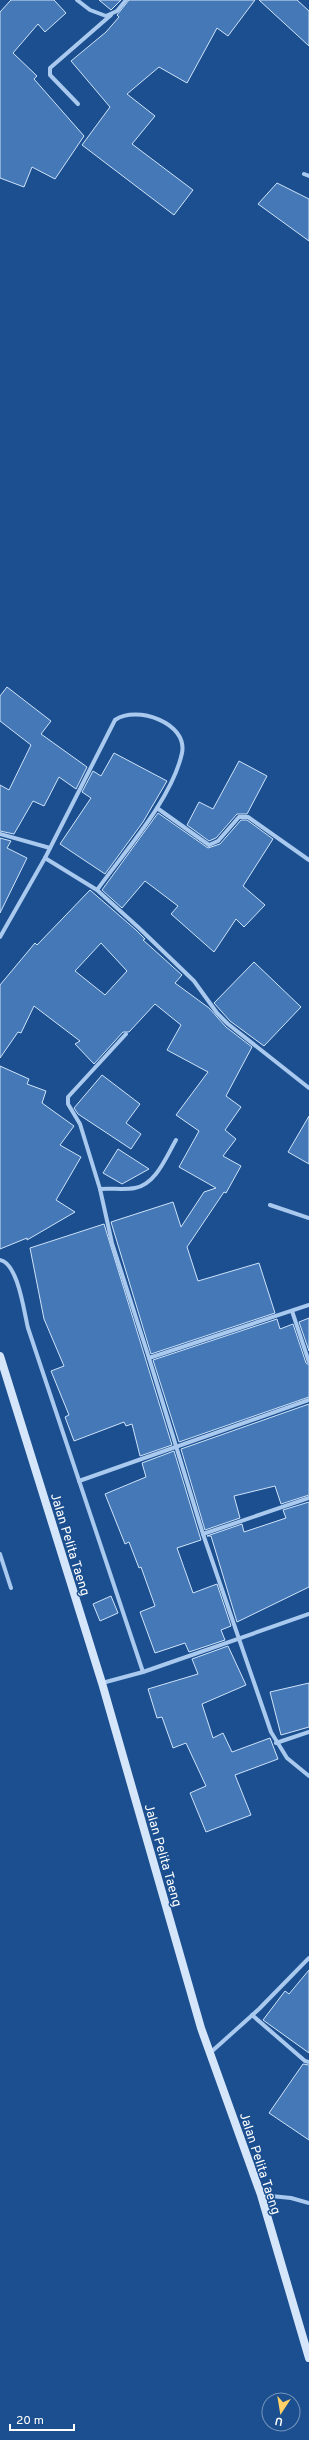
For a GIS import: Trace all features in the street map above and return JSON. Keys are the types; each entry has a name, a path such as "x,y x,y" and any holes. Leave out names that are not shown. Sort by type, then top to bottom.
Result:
{"street":[{"path":"76,0 99,15 112,15"},
{"path":"78,104 50,75 50,68 112,15 126,0"},
{"path":"0,937 46,858 115,720 130,713 153,716 179,734 183,744 176,776 158,808 98,890"},
{"path":"158,808 209,845 218,841 239,817 248,817 309,860"},
{"path":"0,834 50,848"},
{"path":"46,858 98,890 194,981 217,1013 228,1024 309,1088"},
{"path":"126,1034 68,1097 68,1104 80,1124 100,1189 112,1243 203,1534 276,1743 287,1758 309,1776"},
{"path":"100,1189 135,1188 147,1182 157,1173 176,1140"},
{"path":"270,1205 309,1218"},
{"path":"0,1260 10,1264 17,1281 28,1328 143,1672"},
{"path":"149,1358 309,1305"},
{"path":"292,1311 309,1362"},
{"name":"Jalan Pelita Taeng","path":"0,1356 102,1683 210,2053 261,2195 309,2358"},
{"path":"79,1481 176,1445 309,1400"},
{"path":"203,1534 309,1498"},
{"path":"0,1554 11,1588"},
{"path":"102,1683 143,1672 309,1614"},
{"path":"276,1743 309,1732"},
{"path":"210,2053 252,2015 309,1958"},
{"path":"252,2015 309,2062"},
{"path":"261,2195 291,2198 309,2203"}],"building":[{"path":"11,0 54,0 66,13 45,32 38,24 13,53 37,76 34,79 84,136 55,179 32,167 24,187 0,178 0,12"},
{"path":"99,0 121,0 111,10"},
{"path":"129,0 255,0 228,36 217,28 187,83 159,67 127,94 155,116 132,144 193,190 174,215 82,145 110,107 71,61 106,32 119,17 117,15"},
{"path":"259,0 297,0 309,11 309,46"},
{"path":"277,183 309,199 309,241 258,204"},
{"path":"7,687 51,721 41,734 87,767 76,789 59,777 44,806 33,801 14,834 0,831 0,785 9,790 31,745 0,721 0,696"},
{"path":"114,753 167,781 143,822 105,874 60,844 91,798 82,792 93,771 101,776"},
{"path":"239,761 267,776 247,814 237,814 216,838 209,841 187,825 199,802 213,809"},
{"path":"158,813 208,848 220,844 241,820 247,820 273,839 243,886 265,905 244,927 236,919 214,952 171,914 178,906 145,881 122,908 102,890"},
{"path":"0,838 11,841 7,848 27,858 0,913"},
{"path":"90,890 136,930 145,939 143,940 182,975 175,983 209,1008 226,1027 252,1047 226,1096 241,1107 225,1130 236,1139 223,1156 241,1166 226,1193 224,1192 187,1247 198,1281 259,1263 275,1313 151,1354 111,1222 173,1202 181,1227 204,1192 216,1188 179,1167 199,1131 176,1115 208,1072 167,1050 181,1025 155,1004 129,1032 123,1032 94,1064 75,1044 80,1041 34,1006 21,1033 18,1032 0,1058 0,985 35,943 37,945","holes":["101,943 127,971 105,995 75,971"]},
{"path":"254,962 301,1007 264,1046 230,1021 214,1003"},
{"path":"0,1066 29,1079 27,1084 46,1091 42,1103 74,1126 60,1145 81,1157 56,1200 75,1212 27,1240 27,1238 0,1249"},
{"path":"102,1075 140,1104 126,1123 141,1134 131,1149 78,1114 74,1108"},
{"path":"309,1116 309,1164 288,1152"},
{"path":"118,1149 149,1169 122,1184 103,1173"},
{"path":"104,1224 172,1445 140,1456 132,1424 126,1426 124,1422 74,1441 65,1417 69,1415 51,1371 64,1366 44,1319 30,1248"},
{"path":"309,1318 309,1351 299,1322"},
{"path":"277,1319 280,1329 293,1324 306,1363 309,1365 309,1397 179,1442 153,1360"},
{"path":"309,1404 309,1495 281,1504 275,1486 234,1496 240,1518 205,1530 181,1449"},
{"path":"174,1451 201,1540 177,1548 193,1593 217,1584 231,1626 221,1630 225,1640 189,1652 185,1643 155,1653 140,1612 155,1606 141,1567 139,1568 129,1542 125,1544 105,1494 146,1477 142,1463"},
{"path":"309,1502 309,1587 237,1622 211,1536 207,1536 242,1524 244,1532 286,1518 283,1510"},
{"path":"111,1596 118,1613 100,1621 93,1604"},
{"path":"228,1646 246,1685 202,1704 213,1738 223,1733 232,1752 270,1738 278,1759 235,1775 251,1815 206,1832 190,1793 206,1786 186,1743 173,1748 162,1717 157,1718 148,1689 198,1674 192,1659"},
{"path":"309,1683 309,1727 281,1735 270,1692"},
{"path":"309,1970 309,2053 263,2020 285,1991 289,1994"},
{"path":"303,2064 309,2065 309,2140 269,2113"}]}
